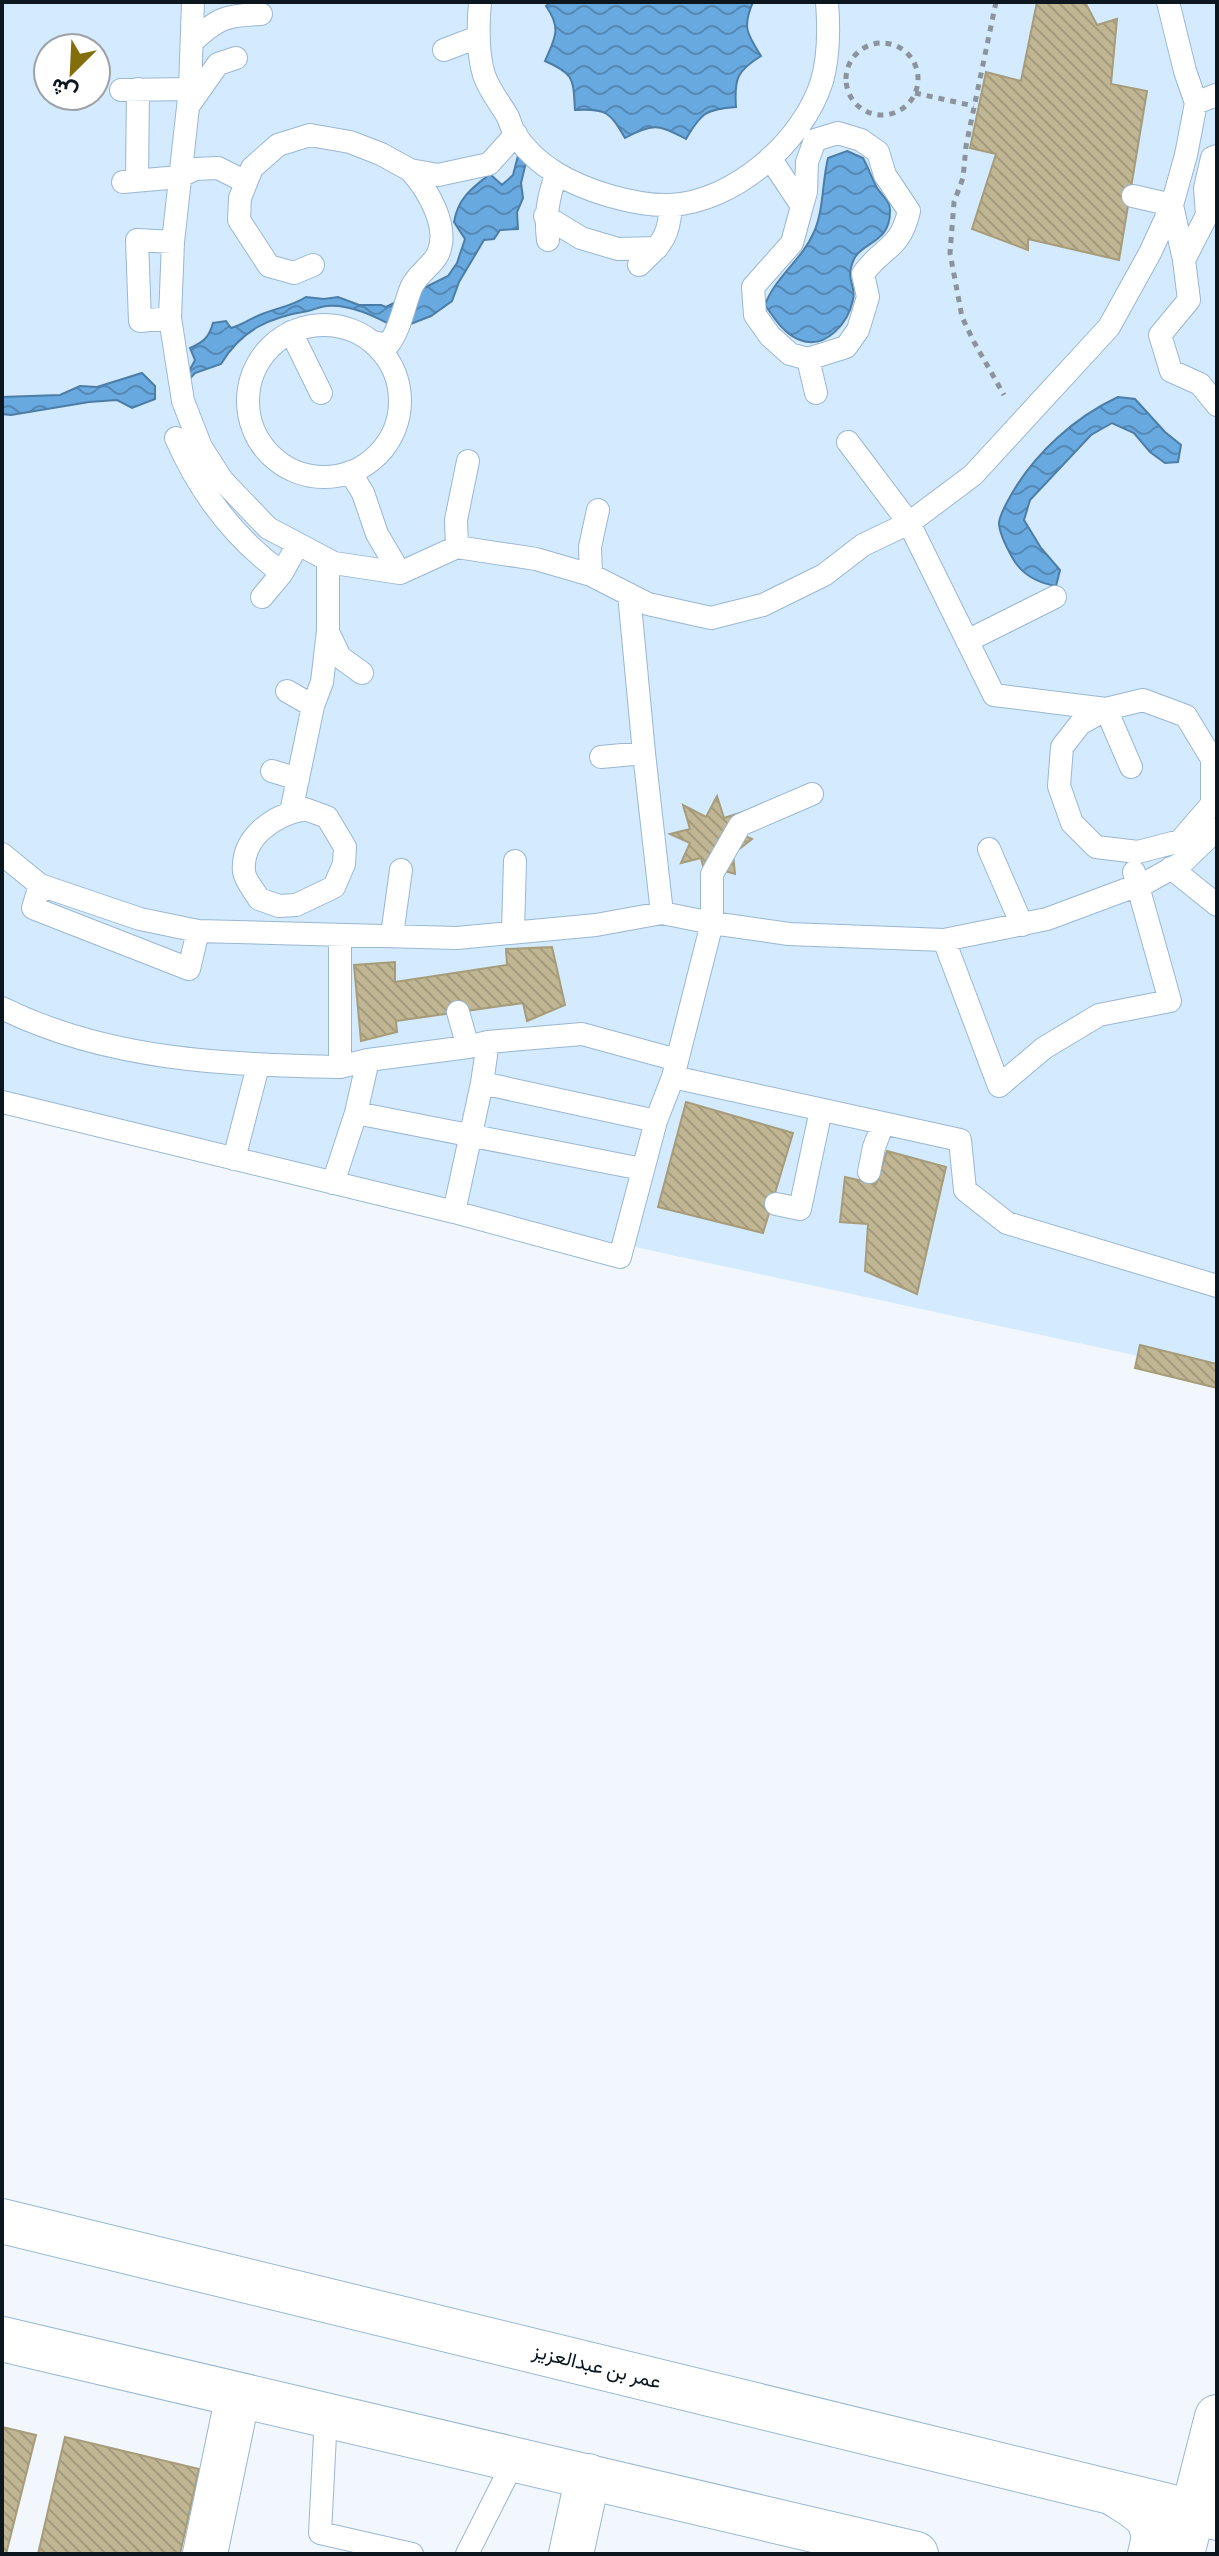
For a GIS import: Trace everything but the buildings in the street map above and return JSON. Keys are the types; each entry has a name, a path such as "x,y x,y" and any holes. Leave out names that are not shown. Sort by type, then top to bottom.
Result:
{"main road":[{"name":"عمر بن عبدالعزيز","path":"2,2221 1204,2514"},
{"path":"2,2339 916,2554"},
{"path":"205,2554 238,2395"},
{"path":"1182,2554 1204,2514 1217,2417"},
{"path":"571,2554 588,2476"},
{"path":"1109,2491 1140,2509 1153,2525 1154,2540 1150,2554"}],"lane":[{"path":"193,2 189,97 173,242 170,318 183,401 178,440 189,469 230,526 255,553 282,573"},
{"path":"480,2 478,37 484,74 516,134 532,154 556,175 580,187 646,204 671,205 701,199 748,178 799,124 822,79 828,46 827,2"},
{"path":"178,440 201,447 222,480 268,528 328,560 400,573 457,547 536,559 591,575 648,604 711,618 763,605 824,575 863,545 909,523 973,475 1109,327 1150,253 1172,205 1206,99 1168,2"},
{"path":"192,42 214,22 236,15 261,14"},
{"path":"444,50 478,37"},
{"path":"189,97 218,64 236,58"},
{"path":"189,97 130,90 130,181 179,177 195,169 218,168 246,182"},
{"path":"838,133 861,140 878,152 885,175 909,211 905,230 894,245 873,260 863,274 868,297 858,330 846,347 808,359 790,354 770,336 755,315 753,287 792,243 802,206 807,162 815,140 838,133"},
{"path":"410,170 438,175 489,164 516,134"},
{"path":"313,265 294,273 269,266 239,220 240,198 252,168 278,145 310,135 350,142 410,170 422,183 436,212 442,238 437,256 415,279 402,310 383,340 400,389 399,415 384,448 373,459 350,472 324,477 298,473 282,465 263,446 248,414 247,399 252,373 275,341 316,324 342,327 383,340"},
{"path":"1184,260 1207,215 1205,188 1215,157 1186,155"},
{"path":"770,158 802,206"},
{"path":"548,240 545,216 556,175"},
{"path":"1133,196 1172,205"},
{"path":"639,265 669,231 671,205"},
{"path":"1172,205 1189,300 1160,335 1171,371 1208,379 1217,405"},
{"path":"545,216 581,238 618,249 657,248"},
{"path":"170,318 140,321 137,240 173,242"},
{"path":"291,332 321,393"},
{"path":"808,359 816,393"},
{"path":"848,442 909,523 994,695 1106,709"},
{"path":"457,547 456,520 468,461"},
{"path":"350,472 363,493 377,534 400,573"},
{"path":"591,575 590,547 598,510"},
{"path":"262,597 282,573 298,544"},
{"path":"291,812 313,706 322,682 328,631 328,560"},
{"path":"629,594 662,913"},
{"path":"967,641 1055,597"},
{"path":"328,631 340,657 362,673"},
{"path":"287,691 313,706"},
{"path":"1143,700 1186,716 1212,759 1212,804 1180,841 1138,852 1096,847 1072,823 1059,786 1062,747 1080,724 1106,709 1143,700"},
{"path":"1106,709 1131,767"},
{"path":"601,757 644,753"},
{"path":"272,771 298,779"},
{"path":"2,1102 454,1212 620,1257 656,1121 675,1069 712,923 712,874 740,825 812,794"},
{"path":"305,809 327,817 345,847 344,864 334,887 296,905 279,906 259,899 244,874 247,849 264,825 291,812 305,809"},
{"path":"2,854 40,885 140,919 198,931 491,937 513,931 596,925 662,913 789,934 944,940 1022,925 1073,910 1137,885 1183,862 1217,829"},
{"path":"989,849 1022,925"},
{"path":"944,940 999,1086 1044,1048 1099,1015 1170,1001 1129,851"},
{"path":"513,931 515,861"},
{"path":"1171,868 1217,905"},
{"path":"392,935 401,870"},
{"path":"40,885 33,908 189,969 198,931"},
{"path":"275,931 279,906"},
{"path":"340,936 340,1067"},
{"path":"2,1008 21,1018 107,1045 183,1060 258,1066 340,1067 368,1060 582,1034 675,1069 821,1110 960,1140 965,1190 1007,1223 1217,1286"},
{"path":"454,1212 482,1083 478,1045 458,1012"},
{"path":"333,1183 356,1113 368,1060"},
{"path":"234,1159 258,1066"},
{"path":"482,1083 656,1121"},
{"path":"776,1204 800,1209 821,1110"},
{"path":"356,1113 642,1169"},
{"path":"869,1172 883,1124"},
{"path":"326,2415 320,2533 412,2554"},
{"path":"467,2554 515,2459"}],"path":[{"path":"996,2 966,146 963,178 954,202 950,253 962,317 1021,424"},
{"path":"891,44 902,49 916,69 918,81 915,93 900,110 878,115 867,112 850,97 846,74 850,63 867,46 891,44"},
{"path":"915,93 974,106"}],"shaded area":[{"path":"2,2 1217,2 1217,1373 2,1110"}],"water":[{"path":"551,2 753,2 747,24 752,42 761,56 739,76 736,107 705,114 686,139 656,127 625,138 606,114 594,110 575,110 574,91 567,74 545,61 555,34 554,21 546,6"},
{"path":"521,144 527,158 521,183 523,198 517,212 518,229 500,230 494,239 484,240 459,282 452,301 431,316 398,329 364,313 336,306 281,317 247,334 221,364 195,373 186,383 195,360 190,348 205,338 213,323 226,321 231,328 306,297 338,297 359,305 386,307 448,276 457,263 465,239 454,222 462,200 490,174 502,185 513,175"},
{"path":"847,151 863,158 876,186 889,204 889,222 881,236 854,259 850,273 853,300 841,325 819,341 800,340 784,330 765,305 814,232 820,214 828,158"},
{"path":"142,373 155,386 155,399 132,408 117,400 2,414 2,397 60,395 80,386 97,387"},
{"path":"1118,397 1135,399 1181,445 1178,462 1165,463 1150,452 1134,433 1112,423 1091,435 1030,500 1024,520 1041,548 1060,570 1056,586 1043,583 1025,573 1016,563 999,527 1002,512 1032,465 1057,438"}]}
